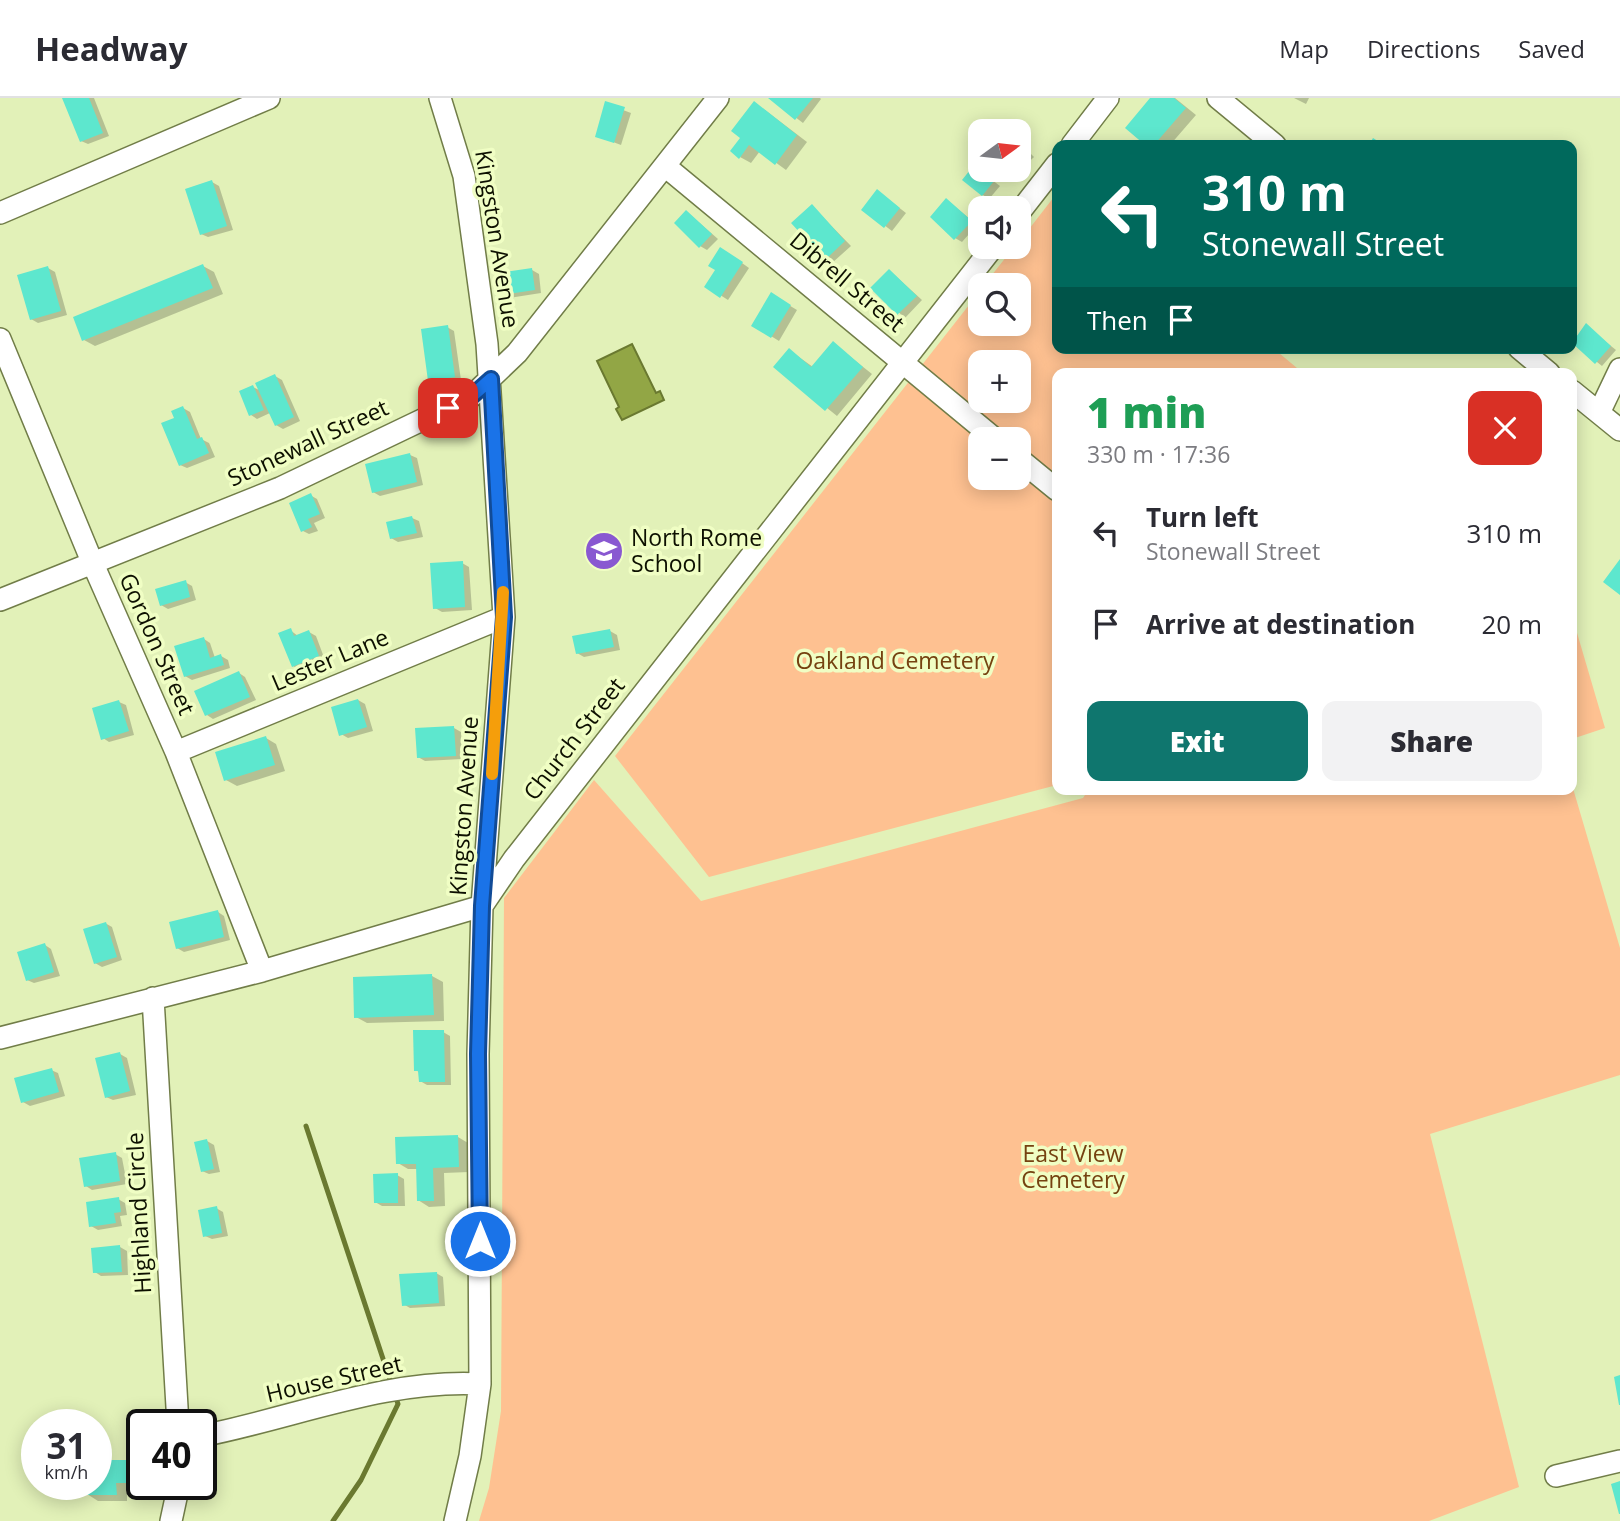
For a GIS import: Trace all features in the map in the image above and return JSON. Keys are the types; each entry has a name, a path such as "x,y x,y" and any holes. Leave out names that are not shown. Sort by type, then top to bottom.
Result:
{"street":[{"path":"0,213 269,98"},
{"name":"Kingston Avenue","path":"440,98 464,176 491,379 504,617 482,906 478,1054 480,1384 470,1456 455,1521"},
{"name":"Stonewall Street","path":"0,600 280,488 472,396 517,353 718,98"},
{"path":"1076,140 1108,98"},
{"path":"1218,98 1269,140"},
{"name":"Dibrell Street","path":"665,166 980,427"},
{"path":"1031,197 1052,170"},
{"name":"Church Street","path":"482,906 514,859 984,259"},
{"name":"Gordon Street","path":"0,338 93,564 176,752 262,971"},
{"path":"1525,354 1540,368"},
{"path":"1599,413 1620,369"},
{"path":"1577,395 1620,430"},
{"path":"1031,469 1052,486"},
{"name":"Lester Lane","path":"176,752 504,617"},
{"path":"0,1038 262,971 482,906"},
{"name":"Highland Circle","path":"153,998 177,1409"},
{"name":"House Street","path":"217,1432 354,1398 442,1382 480,1384"},
{"path":"1556,1476 1620,1461"},
{"path":"171,1521 176,1500"}],"green space":[{"name":"Oakland Cemetery","path":"1052,199 1052,354 1280,354 1297,368 1052,368 1052,786 709,877 615,756 968,306 968,336 1031,336 1031,273 993,273 1005,259 1031,259 1031,227"},
{"path":"1577,633 1605,728 1577,737"},
{"name":"East View Cemetery","path":"594,780 701,901 1083,798 1085,795 1575,795 1620,948 1620,1075 1430,1134 1519,1487 1429,1521 479,1521 489,1488 501,1411 504,898"}],"shaded area":[{"path":"632,344 656,393 660,391 664,400 622,420 616,409 619,407 597,361"}],"building":[{"path":"62,98 89,98 103,133 80,142"},
{"path":"768,98 813,98 795,120"},
{"path":"1150,98 1174,98 1186,108 1158,140 1139,140 1125,128"},
{"path":"605,101 625,107 614,143 595,137"},
{"path":"754,101 797,135 775,165 749,145 739,159 730,151 740,138 731,131"},
{"path":"968,172 968,182 993,182 982,196 962,180"},
{"path":"212,180 227,226 200,235 185,189"},
{"path":"877,189 900,208 884,228 861,210"},
{"path":"946,198 968,217 968,225 954,240 930,217"},
{"path":"812,204 845,241 825,260 791,223"},
{"path":"686,210 712,234 699,248 674,223"},
{"path":"720,247 743,262 720,298 704,287 715,270 708,266"},
{"path":"203,264 213,288 82,341 73,317"},
{"path":"48,266 61,311 30,320 17,275"},
{"path":"532,268 535,290 501,295 497,273"},
{"path":"889,269 917,296 897,315 870,288"},
{"path":"771,292 791,305 771,338 751,326"},
{"path":"1586,323 1611,346 1595,364 1577,348 1577,336"},
{"path":"448,325 455,377 428,381 421,329"},
{"path":"833,341 863,367 825,411 773,367 789,348 811,367"},
{"path":"275,374 294,417 275,426 255,383"},
{"path":"253,385 264,410 249,416 239,391"},
{"path":"183,406 197,439 202,437 209,453 179,466 161,423 174,418 171,411"},
{"path":"410,453 417,482 372,493 365,464"},
{"path":"311,493 320,514 308,519 312,527 301,532 289,503"},
{"path":"412,516 417,533 390,539 386,522"},
{"path":"1620,559 1620,595 1603,582"},
{"path":"463,561 465,607 433,609 430,563"},
{"path":"186,580 190,597 160,606 155,589"},
{"path":"291,628 294,636 309,630 319,656 292,667 278,633"},
{"path":"610,629 614,647 576,654 572,636"},
{"path":"204,637 210,658 221,654 224,665 184,677 174,646"},
{"path":"239,671 250,697 205,716 194,691"},
{"path":"358,699 367,727 339,736 331,707"},
{"path":"119,700 129,731 101,740 92,708"},
{"path":"454,726 456,756 417,758 415,728"},
{"path":"266,736 275,765 224,781 215,752"},
{"path":"218,910 224,937 176,949 169,922"},
{"path":"106,922 117,957 94,964 83,929"},
{"path":"45,943 54,972 26,981 17,952"},
{"path":"432,974 434,1015 354,1018 353,977"},
{"path":"413,1030 444,1030 445,1082 419,1082 418,1071 414,1071"},
{"path":"120,1052 130,1091 105,1098 95,1058"},
{"path":"52,1068 59,1092 21,1103 14,1078"},
{"path":"458,1135 459,1167 433,1168 434,1201 417,1201 416,1164 396,1164 395,1137"},
{"path":"207,1139 214,1169 201,1172 194,1142"},
{"path":"116,1152 120,1181 84,1187 79,1158"},
{"path":"398,1173 398,1203 374,1203 373,1174"},
{"path":"119,1197 121,1212 114,1213 116,1223 89,1227 86,1202"},
{"path":"217,1206 222,1233 203,1237 198,1210"},
{"path":"120,1245 122,1272 93,1273 91,1248"},
{"path":"437,1272 439,1303 402,1306 399,1274"},
{"path":"1620,1375 1620,1405 1619,1405 1614,1377"},
{"path":"112,1460 126,1460 126,1483 116,1483 117,1495 112,1495"},
{"path":"1620,1481 1620,1514 1619,1514 1611,1484"}],"waterway":[{"path":"306,1126 392,1386"},
{"path":"333,1521 361,1480 398,1404 395,1395"}],"slow traffic":[{"path":"492,774 504,617 503,592"}],"place":[{"name":"North Rome School","path":"604,551"}],"route":[{"path":"448,408 472,396 491,379 504,617 482,906 478,1054 480,1241"}]}
